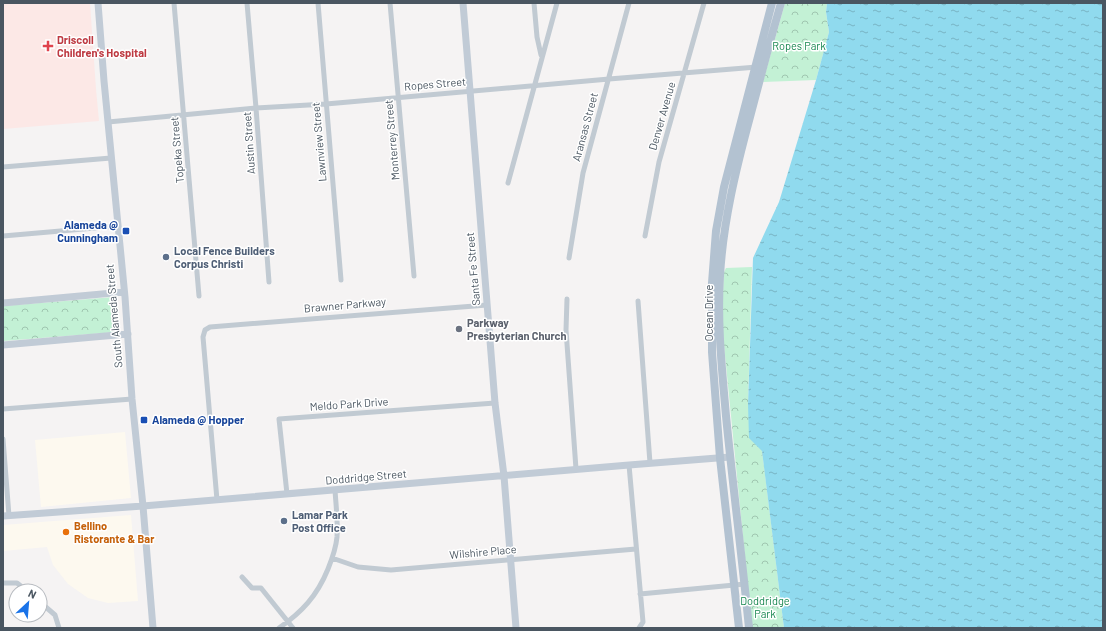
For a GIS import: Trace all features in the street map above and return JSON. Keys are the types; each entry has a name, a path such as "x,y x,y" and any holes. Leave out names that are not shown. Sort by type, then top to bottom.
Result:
{"main road":[{"name":"South Alameda Street","path":"98,3 128,334 132,400 143,506 152,628"},
{"name":"Santa Fe Street","path":"463,3 495,403 504,476 516,628"},
{"name":"Ocean Drive","path":"742,133 754,68 772,3"},
{"name":"Ocean Drive","path":"740,628 720,458 712,352 715,308 720,276 723,214 728,188 742,133 781,3"},
{"path":"3,303 124,292"},
{"name":"Ocean Drive","path":"715,308 749,628"},
{"path":"3,344 128,334"},
{"name":"Doddridge Street","path":"6,516 730,457"}],"street":[{"name":"Topeka Street","path":"174,3 199,296"},
{"name":"Austin Street","path":"247,3 269,282"},
{"name":"Lawnview Street","path":"318,3 341,280"},
{"name":"Monterrey Street","path":"390,3 414,276"},
{"path":"534,3 537,37 542,57"},
{"path":"508,183 557,3"},
{"name":"Aransas Street","path":"570,258 583,173 630,3"},
{"name":"Denver Avenue","path":"645,236 659,162 704,3"},
{"name":"Ropes Street","path":"108,122 256,108 326,104 754,68 763,65"},
{"path":"3,167 111,158"},
{"path":"3,236 118,226"},
{"path":"567,300 566,330 576,469"},
{"path":"638,301 650,463"},
{"name":"Brawner Parkway","path":"216,500 203,337 205,330 210,327 487,305"},
{"path":"3,409 132,400"},
{"name":"Meldo Park Drive","path":"287,494 279,419 495,403"},
{"path":"3,439 6,516"},
{"path":"629,465 643,622 639,628"},
{"path":"279,628 304,608 316,592 332,558 337,538 335,490"},
{"name":"Wilshire Place","path":"332,558 358,567 391,570 636,549"},
{"path":"242,577 252,588 261,588 293,628"},
{"path":"640,594 745,584"},
{"path":"48,609 55,615 59,628"}],"shaded area":[{"name":"Driscoll Children's Hospital","path":"3,3 90,3 99,121 3,129"},
{"path":"125,432 131,498 41,507 35,440"},
{"path":"131,515 138,601 108,603 88,598 68,584 53,565 47,547 3,551 3,525"}],"green space":[{"name":"Ropes Park","path":"785,3 827,3 826,12 829,32 816,80 763,82"},
{"name":"Doddridge Park","path":"752,267 748,404 762,450 784,628 752,628 723,335 722,309 724,272 726,268"},
{"path":"114,297 117,299 120,328 117,332 3,341 3,306"}],"water":[{"path":"827,3 1103,3 1103,628 784,628 762,451 749,438 748,404 753,258 779,202 816,80 829,32 826,12"}],"place":[{"name":"Driscoll Children's Hospital","path":"48,46"},
{"name":"Alameda @ Cunningham","path":"126,231"},
{"name":"Local Fence Builders Corpus Christi","path":"166,257"},
{"name":"Parkway Presbyterian Church","path":"459,329"},
{"name":"Alameda @ Hopper","path":"144,420"},
{"name":"Lamar Park Post Office","path":"284,521"},
{"name":"Bellino Ristorante & Bar","path":"66,532"}]}
